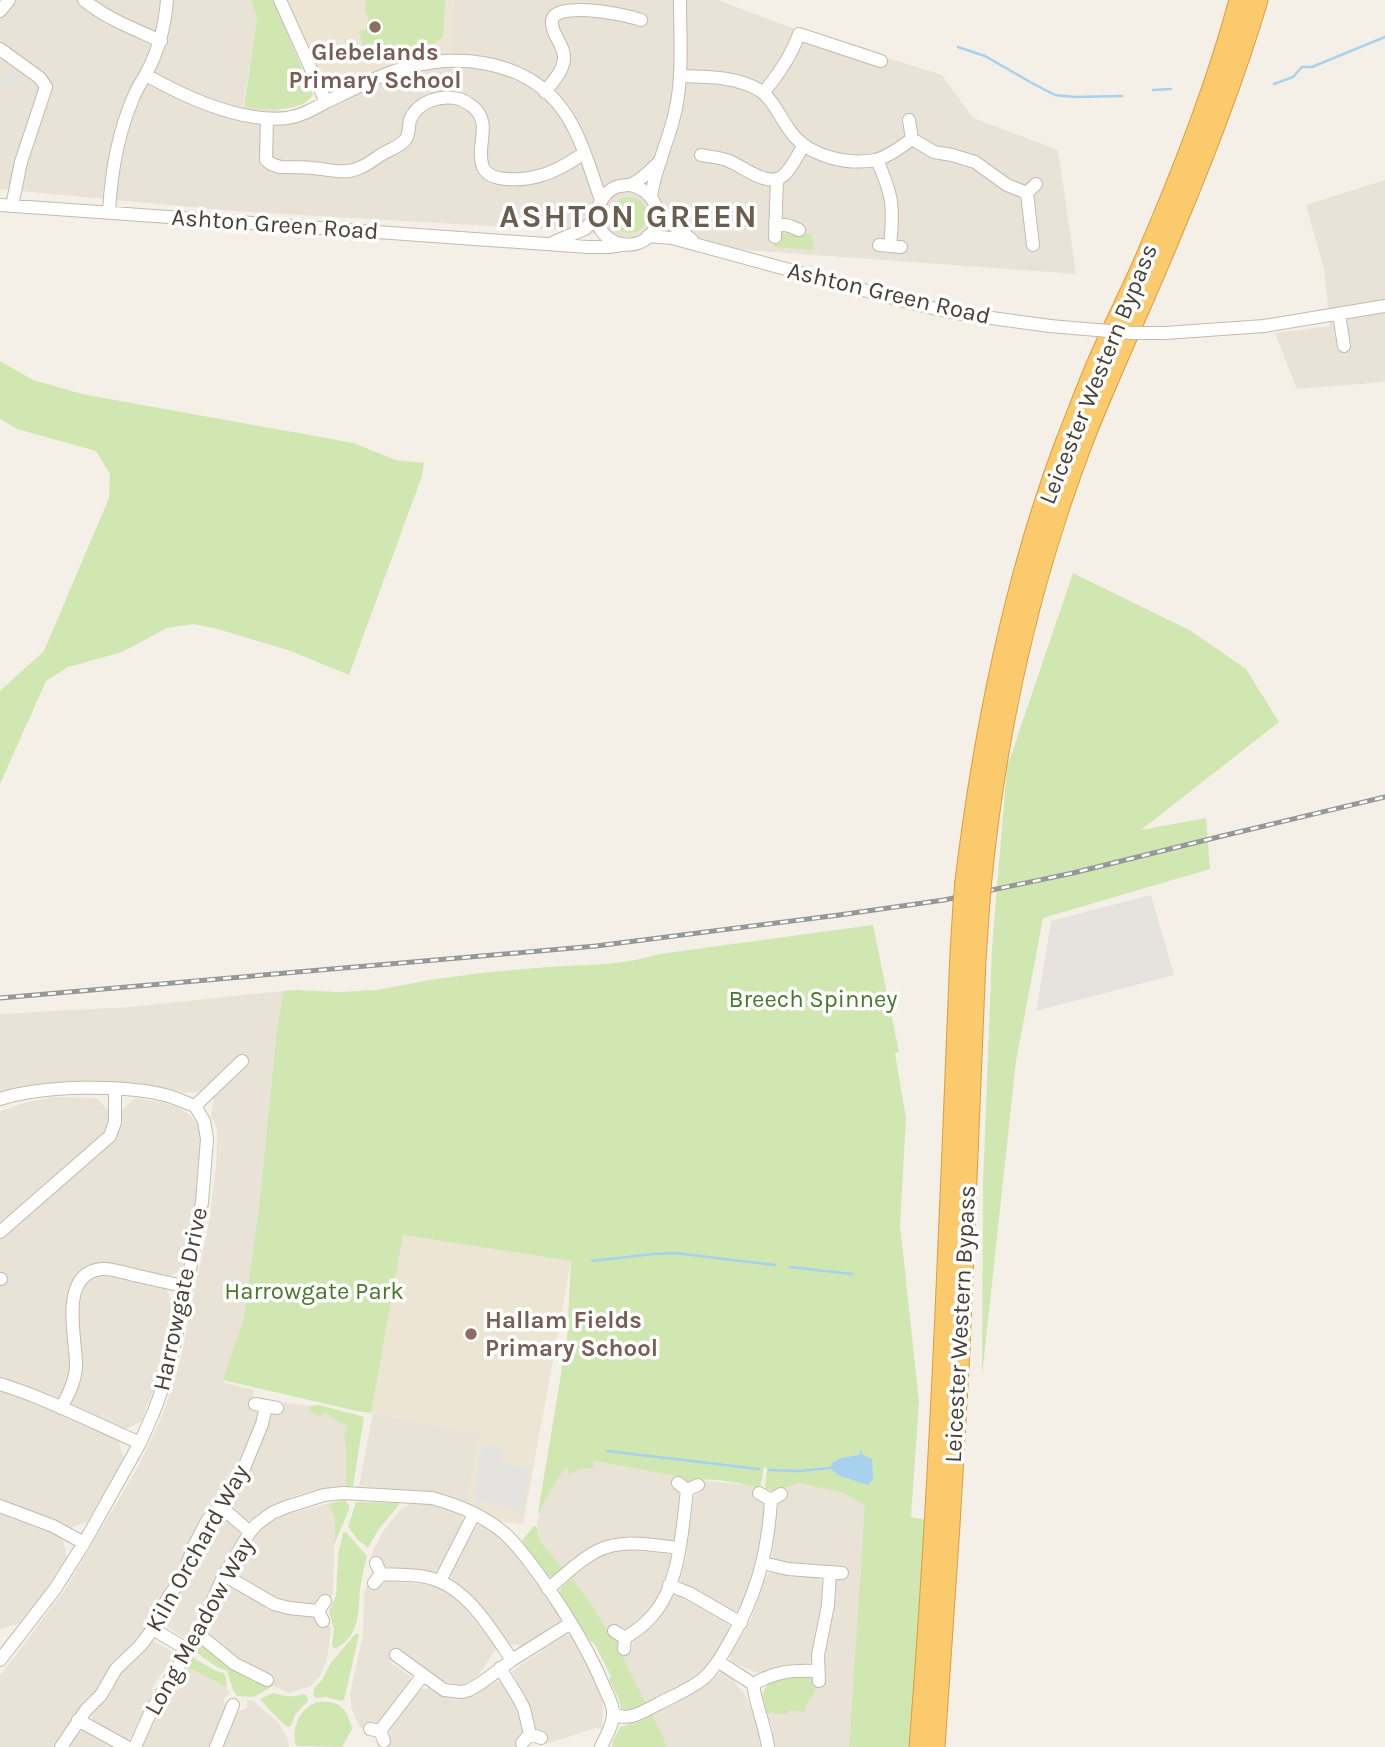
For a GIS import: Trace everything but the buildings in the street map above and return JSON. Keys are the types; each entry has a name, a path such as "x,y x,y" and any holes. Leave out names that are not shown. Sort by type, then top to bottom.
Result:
{"highway":[{"name":"Leicester Western Bypass","path":"974,879 974,808 995,688 1020,586 1061,455 1098,360 1142,265 1192,143 1239,0"},
{"name":"Leicester Western Bypass","path":"974,879 1011,689 1033,594 1055,522 1112,369 1170,239 1216,125 1258,0"},
{"path":"972,902 974,879"},
{"name":"Leicester Western Bypass","path":"919,1747 944,1363 960,953 972,902"},
{"name":"Leicester Western Bypass","path":"935,1747 960,1350 976,959 972,902"}],"street":[{"path":"0,11 9,0"},
{"path":"84,0 98,12 161,41"},
{"path":"109,212 118,149 135,93 161,41 167,0"},
{"path":"280,0 326,102"},
{"path":"651,197 653,180 669,139 676,107 680,76 680,0"},
{"path":"545,92 562,69 564,59 563,50 551,26 557,8 568,2 609,4 641,20"},
{"path":"763,93 793,50 793,32 843,55 881,61"},
{"path":"0,49 40,78 46,88 6,206"},
{"path":"146,75 212,105 246,116 267,119 301,115 383,75 433,61 473,61 510,71 545,92 565,114 575,130 601,200"},
{"path":"680,76 726,78 763,93 794,136 804,145 839,159 854,162 877,160 912,139"},
{"path":"267,119 266,160 280,167 350,172 363,167 413,138 409,125 413,113 421,104 449,98 460,99 480,113 483,123 483,177 523,179 541,176 584,153"},
{"path":"909,120 912,139"},
{"path":"912,139 934,152 975,162 1007,185 1031,189 1033,245"},
{"path":"701,155 729,161 769,179 785,175 804,145"},
{"path":"630,185 646,175 661,160"},
{"path":"877,160 893,206 890,246"},
{"path":"590,172 616,187"},
{"path":"775,237 777,178"},
{"path":"622,245 602,231 597,216 601,200 616,187 630,185 638,187 651,197"},
{"name":"Ashton Green Road","path":"651,197 657,210 676,228 702,246"},
{"name":"Ashton Green Road","path":"6,206 588,247 636,244 648,236 672,238 955,313 1050,326 1132,333 1264,326 1385,306"},
{"path":"648,236 655,227 657,210"},
{"name":"Ashton Green Road","path":"551,244 585,229 597,216"},
{"path":"775,223 799,230"},
{"path":"1334,315 1344,346"},
{"path":"0,1100 47,1090 115,1089 146,1091 172,1097 195,1107 243,1060"},
{"path":"0,1232 110,1136 115,1122 115,1089"},
{"name":"Harrowgate Drive","path":"0,1660 8,1639 55,1589 84,1543 140,1443 155,1409 168,1372 202,1202 207,1139 204,1121 195,1107"},
{"path":"61,1408 74,1378 74,1294 78,1283 84,1277 90,1272 104,1269 187,1287"},
{"path":"0,1384 140,1443"},
{"name":"Kiln Orchard Way","path":"61,1747 78,1720 101,1695 116,1669 141,1646 153,1629 169,1596 182,1578 207,1521 229,1495 246,1464 266,1406"},
{"path":"621,1639 648,1621 663,1599 675,1570 688,1486"},
{"path":"601,1747 610,1729 613,1713 620,1717 629,1717 645,1711 696,1684 719,1662 741,1623 763,1563 776,1497 760,1493"},
{"name":"Long Meadow Way","path":"135,1747 150,1711 198,1634 224,1576 250,1532 267,1517 300,1501 324,1495 354,1494 446,1502 474,1514 506,1535 525,1556 571,1623 594,1663 613,1713"},
{"path":"0,1506 53,1526 84,1543"},
{"path":"220,1506 250,1532"},
{"path":"440,1581 474,1514"},
{"path":"548,1589 589,1556 606,1547 633,1543 679,1548"},
{"path":"753,1684 790,1670 818,1676 820,1646 836,1572 788,1569 763,1563"},
{"path":"377,1573 423,1577 450,1586 488,1626 512,1660"},
{"path":"224,1576 274,1604 322,1611"},
{"path":"669,1585 689,1593 741,1623"},
{"path":"396,1655 444,1689 462,1692 481,1683 571,1623"},
{"path":"153,1629 188,1650"},
{"path":"198,1634 235,1664 267,1680"},
{"path":"719,1662 753,1684 768,1747"},
{"path":"500,1668 524,1709 531,1738"},
{"path":"378,1734 423,1675"},
{"path":"216,1747 235,1703"},
{"path":"78,1720 127,1747"}],"shaded area":[{"path":"0,0 251,0 257,18 243,107 289,111 405,62 450,54 455,0 718,0 792,28 942,75 973,118 1058,150 1076,274 747,250 547,229 233,211 0,189"},
{"name":"Glebelands Primary School","path":"283,0 455,0 451,54 405,62 329,94"},
{"path":"8,69 20,79 11,90 6,86 0,91 0,80"},
{"path":"1385,180 1385,382 1297,389 1275,333 1330,326 1324,269 1306,205"},
{"path":"1151,895 1174,975 1036,1011 1051,921"},
{"path":"283,991 259,1207 243,1321 223,1382 254,1390 251,1408 259,1418 239,1466 223,1493 202,1518 183,1564 144,1634 79,1712 54,1747 0,1747 0,1676 66,1588 138,1467 163,1414 180,1362 210,1216 217,1133 211,1117 214,1099 204,1091 185,1093 120,1082 69,1081 29,1085 0,1094 0,1014 130,1007"},
{"path":"54,1097 97,1098 108,1110 121,1111 135,1098 179,1108 198,1125 202,1136 201,1162 195,1214 184,1268 168,1278 167,1291 176,1307 158,1379 141,1422 126,1429 119,1443 124,1459 87,1522 70,1528 63,1540 67,1557 43,1594 20,1623 0,1629 0,1111"},
{"name":"Hallam Fields Primary School","path":"403,1235 571,1261 523,1524 503,1522 467,1503 480,1433 370,1412"},
{"path":"284,1402 310,1406 309,1412 317,1414 324,1411 341,1424 344,1423 347,1429 344,1435 346,1487 313,1490 293,1496 247,1521 231,1506 232,1500 270,1417 281,1412"},
{"path":"373,1413 480,1433 467,1503 435,1492 359,1486"},
{"path":"483,1443 504,1447 501,1463 531,1469 523,1514 514,1513 515,1509 473,1501"},
{"path":"593,1461 680,1477 674,1486 681,1498 673,1540 631,1536 615,1538 586,1550 563,1569 539,1539 537,1522 563,1469"},
{"path":"698,1480 749,1485 760,1489 764,1506 760,1550 741,1608 737,1611 682,1583 680,1579 686,1557 693,1500 696,1494 702,1491"},
{"path":"798,1483 844,1493 866,1506 849,1747 775,1747 767,1713 787,1715 790,1710 805,1706 812,1697 824,1655 835,1582 845,1568 773,1560 777,1506 785,1497 779,1488"},
{"path":"412,1503 424,1503 462,1516 462,1523 438,1570 432,1573 388,1567 381,1559 370,1564 372,1552 384,1530 402,1508"},
{"path":"327,1504 332,1509 335,1525 333,1593 329,1602 311,1604 287,1601 236,1576 235,1569 260,1530 287,1514"},
{"path":"221,1518 239,1530 240,1535 221,1566 186,1639 163,1622 197,1546 215,1520"},
{"path":"478,1525 498,1535 512,1550 560,1617 560,1623 523,1646 510,1644 468,1592 451,1578 451,1572"},
{"path":"627,1550 671,1556 659,1595 648,1613 626,1629 615,1626 610,1635 572,1578 602,1556"},
{"path":"771,1572 818,1577 823,1582 821,1611 812,1660 807,1664 786,1665 760,1673 734,1663 730,1655 751,1619 766,1576"},
{"path":"386,1581 430,1585 445,1591 459,1601 496,1649 478,1676 458,1685 440,1680 398,1650 390,1662 410,1676 411,1682 379,1722 367,1732 360,1727 352,1710 350,1695 363,1634 366,1588 369,1582 377,1589"},
{"path":"230,1587 271,1609 327,1620 331,1629 327,1658 320,1676 311,1686 289,1693 240,1670 202,1641 224,1590"},
{"path":"675,1595 725,1621 729,1630 713,1659 702,1671 646,1703 622,1651 631,1650 634,1641 658,1620"},
{"path":"565,1635 571,1636 603,1697 602,1729 595,1728 549,1743 541,1743 539,1731 512,1671"},
{"path":"152,1640 177,1655 151,1690 153,1693 130,1739 126,1739 93,1722 91,1714 118,1675"},
{"path":"185,1667 222,1684 230,1693 223,1699 226,1708 209,1747 142,1747 164,1701"},
{"path":"721,1672 730,1676 746,1696 756,1722 761,1747 666,1747 652,1715 703,1688"},
{"path":"496,1681 501,1682 518,1709 523,1733 516,1741 522,1747 384,1747 382,1744 390,1741 391,1727 421,1689 428,1688 445,1697 462,1698 475,1695"},
{"path":"247,1700 253,1701 278,1722 289,1747 220,1747 237,1712 247,1708"},
{"path":"81,1731 85,1731 114,1747 65,1747"}],"green space":[{"path":"251,0 272,0 275,5 313,94 301,105 282,109 244,107 257,18"},
{"path":"366,0 445,0 443,36 427,48 408,55 368,57 358,31 365,30 369,18 365,11"},
{"path":"629,197 642,202 647,215 642,228 629,233 616,228 611,215 616,202"},
{"path":"775,232 811,234 814,250 774,247"},
{"path":"0,361 33,380 82,394 353,443 396,460 424,463 422,476 349,675 288,650 214,628 193,624 167,628 122,652 68,667 46,681 0,784 0,691 44,651 109,498 110,474 96,451 17,429 0,419"},
{"path":"1073,573 1191,631 1246,669 1279,722 1141,830 1206,818 1210,869 1043,918 1016,1061 982,1376 983,1186 992,948 1007,767"},
{"path":"873,925 899,1052 895,1053 906,1118 900,1225 919,1402 911,1517 927,1520 913,1747 849,1747 865,1506 844,1493 798,1483 773,1491 765,1489 767,1468 764,1467 760,1489 722,1481 689,1482 680,1477 594,1461 593,1468 569,1474 567,1466 538,1513 567,1338 571,1261 403,1235 371,1412 373,1413 223,1380 243,1321 259,1207 283,991 377,990 481,973 631,961 660,954"},
{"path":"319,1405 364,1417 353,1486 346,1487 344,1435 347,1428 344,1423 341,1424 325,1412 321,1416 309,1412 310,1406"},
{"path":"345,1500 349,1509 334,1545 334,1518 327,1504"},
{"path":"356,1502 399,1505 378,1530 368,1548 348,1527"},
{"path":"534,1526 537,1527 539,1539 563,1569 552,1577 547,1575 523,1543 523,1539"},
{"path":"346,1532 367,1556 356,1623 349,1638 335,1649 332,1645 334,1630 329,1611 336,1596 338,1555 343,1533"},
{"path":"572,1578 610,1635 617,1641 617,1651 622,1651 646,1703 628,1711 621,1708 609,1680 611,1676 594,1643 590,1641 560,1593 561,1588"},
{"path":"356,1633 359,1635 344,1700 316,1698 313,1695 314,1688"},
{"path":"202,1641 240,1670 273,1686 254,1697 237,1696 227,1671 197,1653"},
{"path":"192,1657 224,1673 227,1688 185,1667"},
{"path":"808,1676 813,1680 815,1689 804,1712 790,1710 787,1715 767,1713 763,1696 768,1684 781,1678"},
{"path":"273,1693 306,1695 307,1702 295,1715 291,1726 288,1727 260,1699"},
{"path":"317,1702 337,1704 348,1716 352,1729 342,1747 296,1746 298,1720 305,1709"},
{"path":"652,1715 666,1747 612,1747 620,1727"}],"water":[{"path":"860,1451 872,1459 873,1479 868,1485 840,1476 832,1470 831,1464 841,1458 859,1455"}],"waterway":[{"path":"1274,84 1293,77 1302,67 1312,67 1385,37"},
{"path":"958,47 985,56 1055,95 1122,96"},
{"path":"1153,90 1171,89"},
{"path":"592,1261 675,1253 775,1265"},
{"path":"790,1267 852,1274"},
{"path":"607,1451 759,1469"},
{"path":"769,1470 831,1468"}],"railway":[{"path":"0,998 596,946 944,900 1073,873 1385,797"}],"place":[{"name":"Glebelands Primary School","path":"375,27"},
{"name":"Hallam Fields Primary School","path":"471,1334"}],"district":[{"name":"ASHTON GREEN","path":"629,216"}],"park label":[{"name":"Breech Spinney","path":"813,999"},
{"name":"Harrowgate Park","path":"314,1291"}]}
